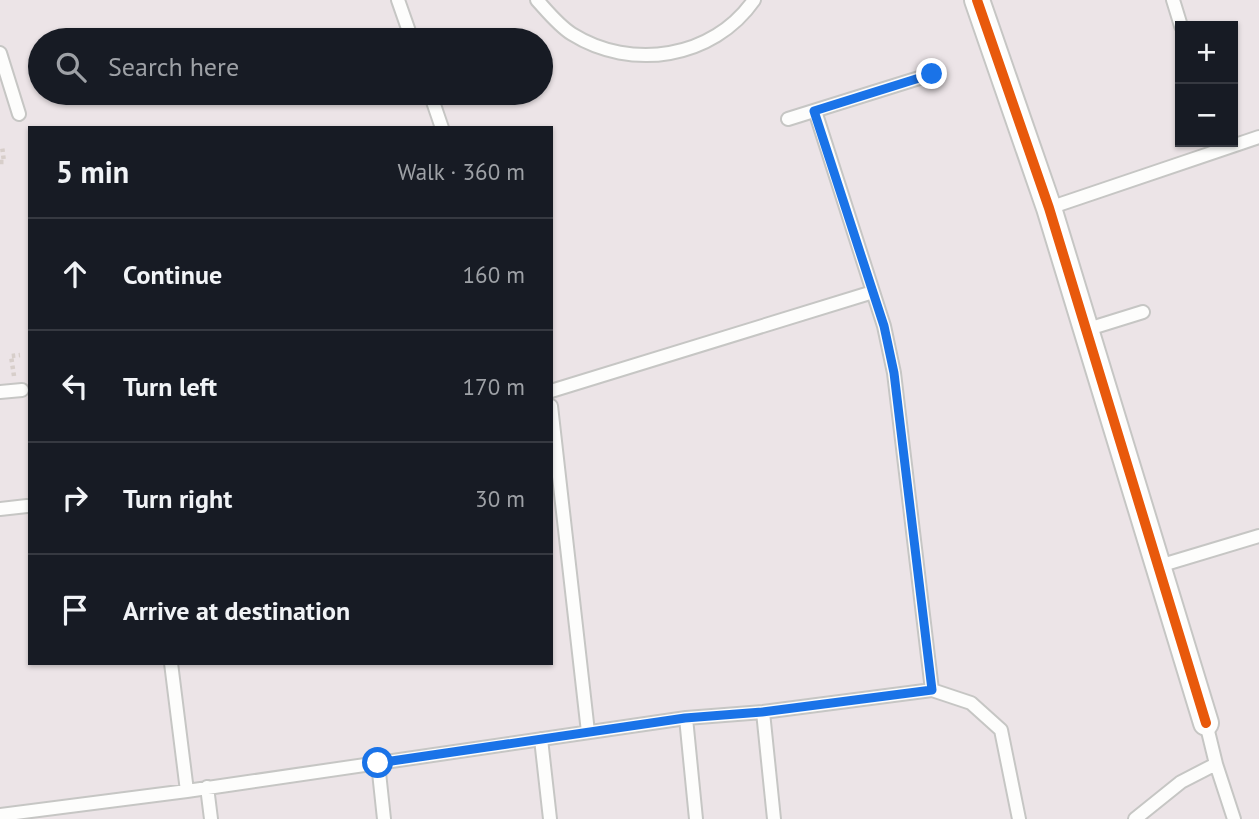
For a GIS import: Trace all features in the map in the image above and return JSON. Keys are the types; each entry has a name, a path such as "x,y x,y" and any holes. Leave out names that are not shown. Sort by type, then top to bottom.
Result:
{"street":[{"path":"977,0 1049,208 1206,723"}],"lane":[{"path":"398,0 408,28"},
{"path":"537,0 570,33 613,52 659,56 704,43 742,16 754,0"},
{"path":"1173,0 1179,21"},
{"path":"0,53 19,114"},
{"path":"788,119 932,74"},
{"path":"434,105 441,126"},
{"path":"814,111 884,326 894,373 932,690"},
{"path":"1238,142 1259,137"},
{"path":"1049,208 1218,147"},
{"path":"553,390 873,292"},
{"path":"1085,330 1143,312"},
{"path":"0,392 19,390"},
{"path":"553,424 588,732"},
{"path":"0,509 27,506"},
{"path":"1159,566 1259,536"},
{"path":"171,665 187,791"},
{"path":"0,815 58,813 187,791 685,718 762,712 932,690 971,703 1001,730 1019,819"},
{"path":"762,712 774,819"},
{"path":"685,718 696,819"},
{"path":"1206,723 1234,819"},
{"path":"541,739 550,819"},
{"path":"378,763 384,819"},
{"path":"1136,819 1181,782 1216,764"},
{"path":"207,788 211,819"}],"path":[{"path":"0,162 4,162 2,146"},
{"path":"19,390 11,356 20,355"}],"shaded area":[{"path":"0,0 1259,0 1259,819 0,819"}],"cycle path":[{"path":"977,0 1049,208 1206,723"}],"route":[{"path":"378,763 685,718 762,712 932,690 894,373 884,326 814,111 932,74"}]}
